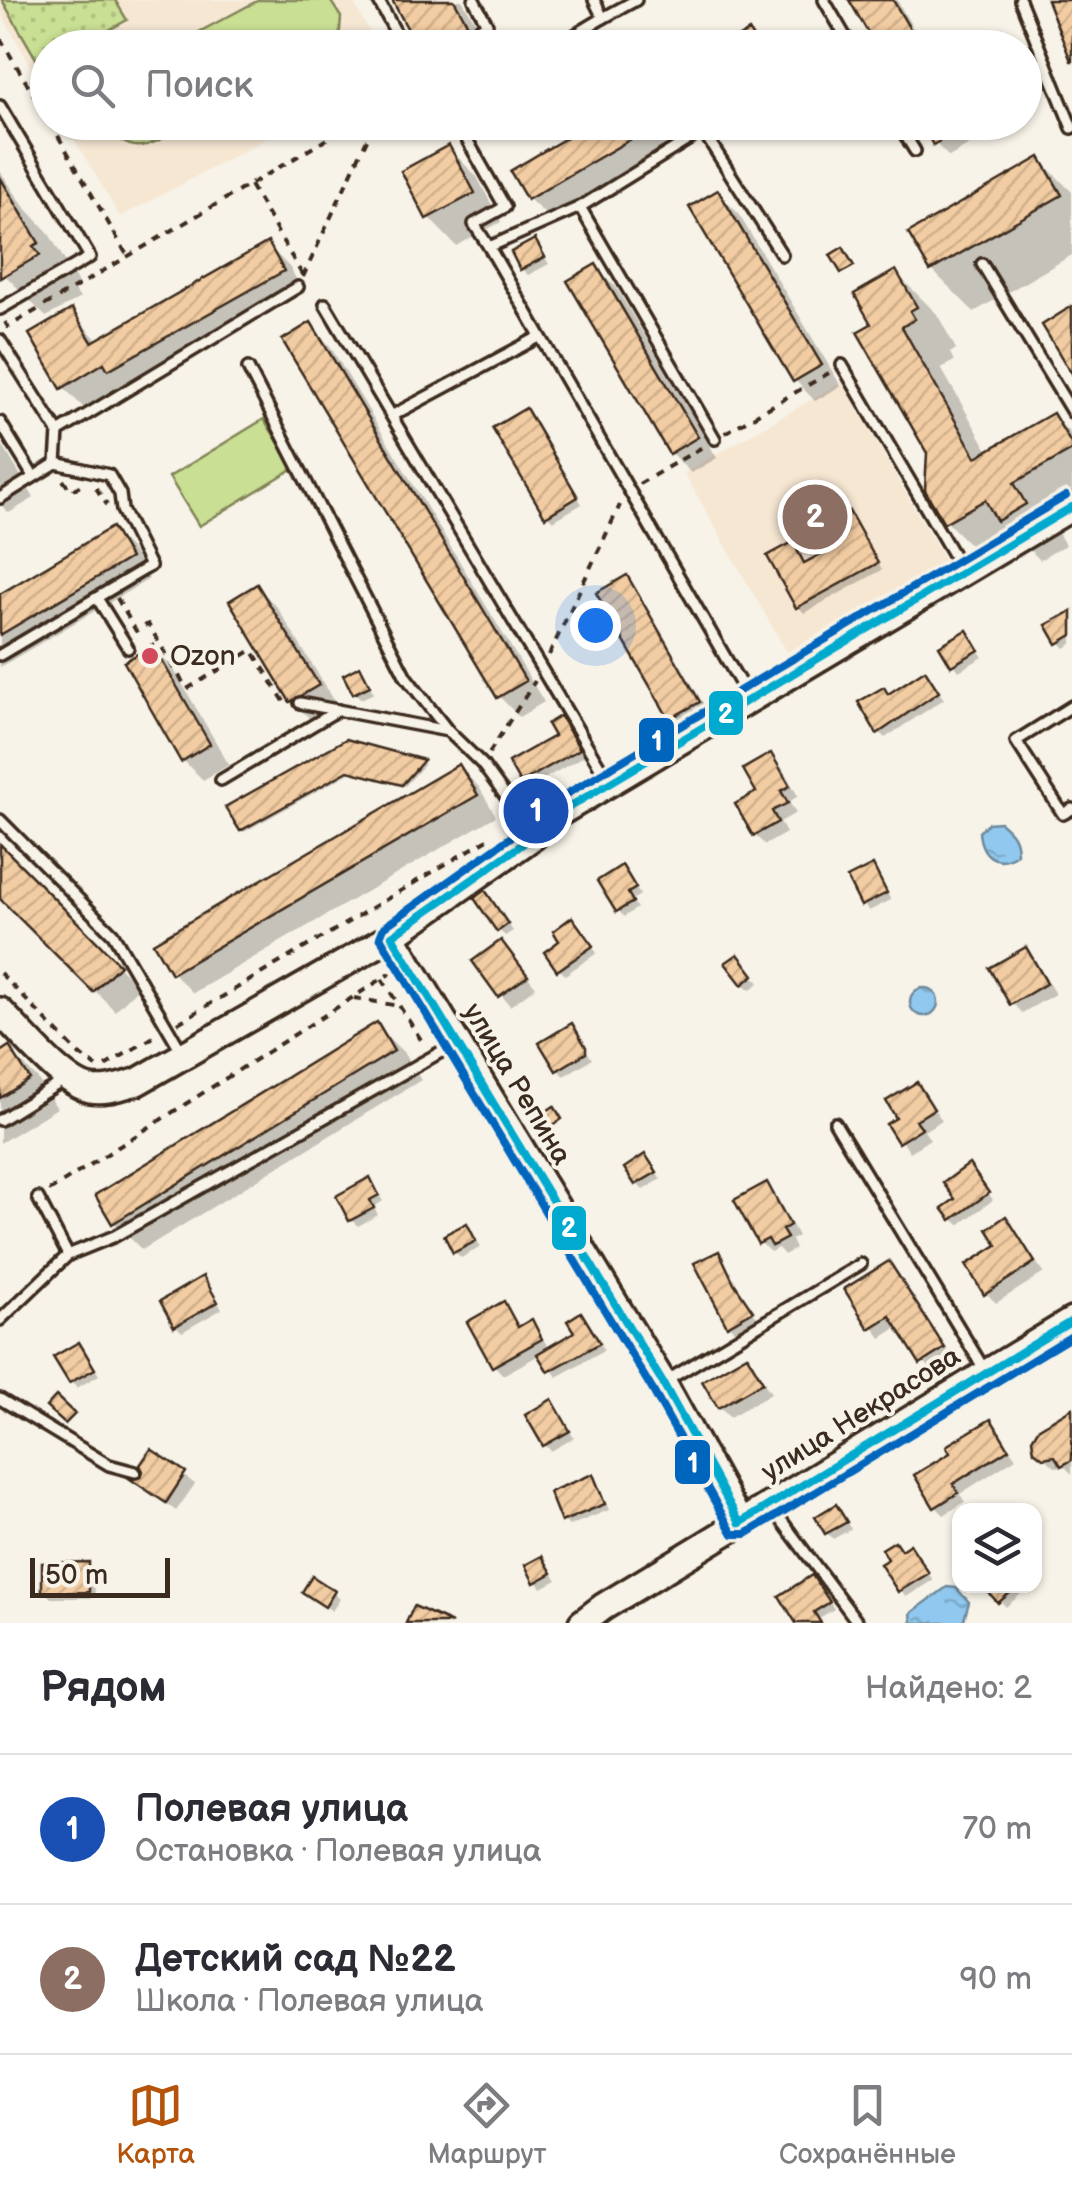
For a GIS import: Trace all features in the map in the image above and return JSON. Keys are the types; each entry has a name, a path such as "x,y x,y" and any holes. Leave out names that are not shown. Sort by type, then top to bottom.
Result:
{"street":[{"path":"0,1011 68,1077 86,1088 108,1090 137,1082 392,936 534,836 544,822 1072,507"},
{"name":"улица Репина","path":"392,936 663,1383 740,1523"},
{"name":"улица Некрасова","path":"582,1623 603,1606 1072,1321"}],"lane":[{"path":"378,0 394,30"},
{"path":"474,0 487,24 477,30"},
{"path":"594,0 603,18"},
{"path":"583,30 636,0"},
{"path":"824,0 838,30"},
{"path":"1020,0 1032,30"},
{"path":"1042,54 1072,128"},
{"path":"0,106 90,257 0,309"},
{"path":"467,140 505,207 474,224 750,699"},
{"path":"490,247 580,208 690,140"},
{"path":"708,140 782,255"},
{"path":"908,140 915,152"},
{"path":"580,208 715,439"},
{"path":"982,264 1072,412"},
{"path":"58,432 298,287"},
{"path":"325,304 609,782"},
{"path":"392,415 539,337"},
{"path":"0,340 58,432 54,464"},
{"path":"842,366 963,570"},
{"path":"248,368 406,677 448,731 482,764 534,836"},
{"path":"0,422 33,476"},
{"path":"0,498 54,464 109,475 150,566 0,656"},
{"path":"97,598 128,648"},
{"path":"300,703 448,731"},
{"path":"1072,706 1016,740 1063,814 1072,810"},
{"path":"220,780 338,710"},
{"path":"0,820 113,934 184,1056"},
{"path":"0,1320 68,1255 115,1236 458,1043"},
{"path":"0,1120 68,1077"},
{"path":"835,1123 986,1371"},
{"path":"38,1198 68,1255"},
{"path":"663,1383 861,1264"},
{"path":"0,1399 110,1465 135,1472"},
{"path":"771,1506 858,1623"}],"path":[{"path":"0,38 30,90"},
{"path":"59,140 128,256"},
{"path":"8,327 326,140"},
{"path":"298,287 367,140"},
{"path":"250,185 304,276"},
{"path":"482,764 542,668 628,490 842,366"},
{"path":"54,464 71,491 89,480 102,493 107,506"},
{"path":"111,589 136,631 148,624 187,689 252,650 289,710 300,703"},
{"path":"38,1198 408,963"},
{"path":"0,973 80,1055 100,1069"},
{"path":"382,979 432,1059"},
{"path":"352,997 399,1006"}],"shaded area":[{"path":"0,0 352,0 369,30 30,30 30,64 0,12"},
{"path":"75,140 264,140 120,217"},
{"path":"842,382 945,561 787,652 684,473"}],"green space":[{"path":"2,0 115,0 127,20 109,30 30,30 30,48"},
{"path":"259,0 330,0 341,17 340,30 203,30"},
{"path":"120,140 159,140 145,146"},
{"path":"264,419 294,468 199,526 169,477"}],"water":[{"path":"1000,822 1013,836 1017,848 1017,854 1002,860 986,853 979,832 988,823"},
{"path":"924,988 934,992 938,1002 934,1012 924,1016 914,1012 910,1002 914,992"},
{"path":"947,1587 969,1602 963,1623 912,1623 911,1613"}],"building":[{"path":"392,0 454,0 467,23 453,30 408,30"},
{"path":"849,0 893,0 910,30 866,30"},
{"path":"1047,0 1072,0 1072,61 1071,61"},
{"path":"563,140 629,140 527,200 510,171"},
{"path":"449,145 475,193 426,219 401,171"},
{"path":"1040,157 1062,195 930,271 908,233"},
{"path":"0,177 39,243 33,246 40,255 0,278"},
{"path":"718,190 822,365 793,382 689,207"},
{"path":"535,239 545,257 520,270 511,252"},
{"path":"268,242 284,271 108,370 104,363 61,389 29,334 72,309 92,342"},
{"path":"843,247 854,266 841,273 830,255"},
{"path":"596,264 698,437 669,454 567,281"},
{"path":"896,270 917,307 910,311 915,319 902,327 976,457 1053,413 1072,445 1072,450 1014,483 1026,504 997,521 985,500 944,523 925,490 927,453 857,332 871,324 854,294"},
{"path":"1072,306 1072,375 1042,325"},
{"path":"311,322 526,681 497,698 282,340"},
{"path":"526,408 578,497 545,517 492,428"},
{"path":"849,511 878,563 796,608 767,556 793,542 804,563 836,546 825,525"},
{"path":"112,527 130,558 0,635 0,594"},
{"path":"627,575 700,702 669,719 596,593"},
{"path":"257,584 319,685 290,702 229,601"},
{"path":"1072,611 1072,635 1057,644 1046,625"},
{"path":"967,630 979,650 951,666 939,646"},
{"path":"153,645 210,744 181,762 124,662"},
{"path":"360,666 370,686 353,694 343,675"},
{"path":"925,670 939,692 877,734 858,702 884,687 888,694"},
{"path":"560,716 580,749 520,783 508,762 554,736 547,724"},
{"path":"346,739 424,760 402,785 348,771 240,831 225,807"},
{"path":"771,753 790,786 781,791 788,803 772,811 778,822 753,836 735,804 756,792 743,769"},
{"path":"459,764 478,795 171,974 153,943"},
{"path":"0,844 120,965 93,992 0,899"},
{"path":"622,865 636,888 628,893 633,902 616,912 597,881"},
{"path":"873,865 887,893 861,906 847,878"},
{"path":"485,890 508,924 497,932 474,898"},
{"path":"572,917 593,946 557,971 544,952 559,941 553,931"},
{"path":"501,940 528,976 498,997 472,961"},
{"path":"1026,947 1047,983 1010,1005 989,968"},
{"path":"738,954 754,975 742,985 725,963"},
{"path":"377,1022 394,1051 112,1224 95,1195"},
{"path":"572,1023 586,1053 556,1071 539,1043"},
{"path":"9,1046 30,1079 0,1098 0,1052"},
{"path":"917,1082 934,1109 916,1120 922,1128 898,1143 886,1124 896,1118 886,1101"},
{"path":"554,1106 562,1119 545,1131 536,1118"},
{"path":"645,1154 657,1172 635,1185 624,1168"},
{"path":"969,1164 989,1193 951,1220 942,1208 955,1199 943,1183"},
{"path":"370,1177 379,1195 370,1200 374,1208 349,1221 336,1196"},
{"path":"767,1182 790,1225 782,1230 787,1238 772,1246 768,1239 758,1244 734,1200"},
{"path":"1006,1216 1035,1262 984,1295 966,1265 997,1245 987,1229"},
{"path":"467,1223 476,1241 453,1253 444,1235"},
{"path":"719,1251 753,1311 727,1326 694,1263"},
{"path":"889,1261 945,1348 920,1364 890,1316 869,1329 844,1289"},
{"path":"203,1276 218,1302 174,1327 160,1301"},
{"path":"504,1301 518,1327 532,1319 542,1339 492,1367 467,1322"},
{"path":"581,1312 600,1343 548,1372 537,1354 574,1332 567,1321"},
{"path":"79,1342 95,1369 69,1383 53,1357"},
{"path":"747,1355 763,1382 718,1408 702,1381"},
{"path":"56,1396 75,1414 65,1424 46,1407"},
{"path":"552,1399 570,1431 543,1446 525,1415"},
{"path":"1072,1408 1072,1460 1061,1466 1055,1456 1043,1458 1034,1451 1032,1439 1038,1429"},
{"path":"991,1419 1009,1449 953,1484 958,1493 934,1508 914,1475 950,1453 946,1446"},
{"path":"151,1449 186,1472 166,1503 130,1479 141,1477 140,1465"},
{"path":"593,1474 605,1504 561,1522 549,1492"},
{"path":"836,1504 847,1522 825,1534 815,1517"},
{"path":"895,1541 901,1550 910,1544 929,1573 898,1592 880,1564 888,1559 882,1549"},
{"path":"542,1556 552,1573 534,1583 525,1565"},
{"path":"89,1562 89,1592 42,1593 42,1563"},
{"path":"812,1575 830,1602 814,1612 821,1623 796,1623 779,1596"},
{"path":"312,1576 335,1591 325,1607 302,1592"},
{"path":"989,1593 1010,1593 998,1603"},
{"path":"414,1606 452,1623 406,1623"}],"transit line":[{"name":"1","path":"1066,496 538,811 525,827 384,927 380,937 652,1389 733,1534 746,1534 1072,1336"},
{"name":"2","path":"392,936 534,836 544,822 1072,507"},
{"name":"2","path":"392,936 663,1383 740,1523"},
{"name":"2","path":"740,1523 1072,1321"}],"place":[{"name":"Детский сад №22","path":"815,517"},
{"name":"Ozon","path":"150,656"},
{"name":"Полевая улица","path":"536,811"}]}
